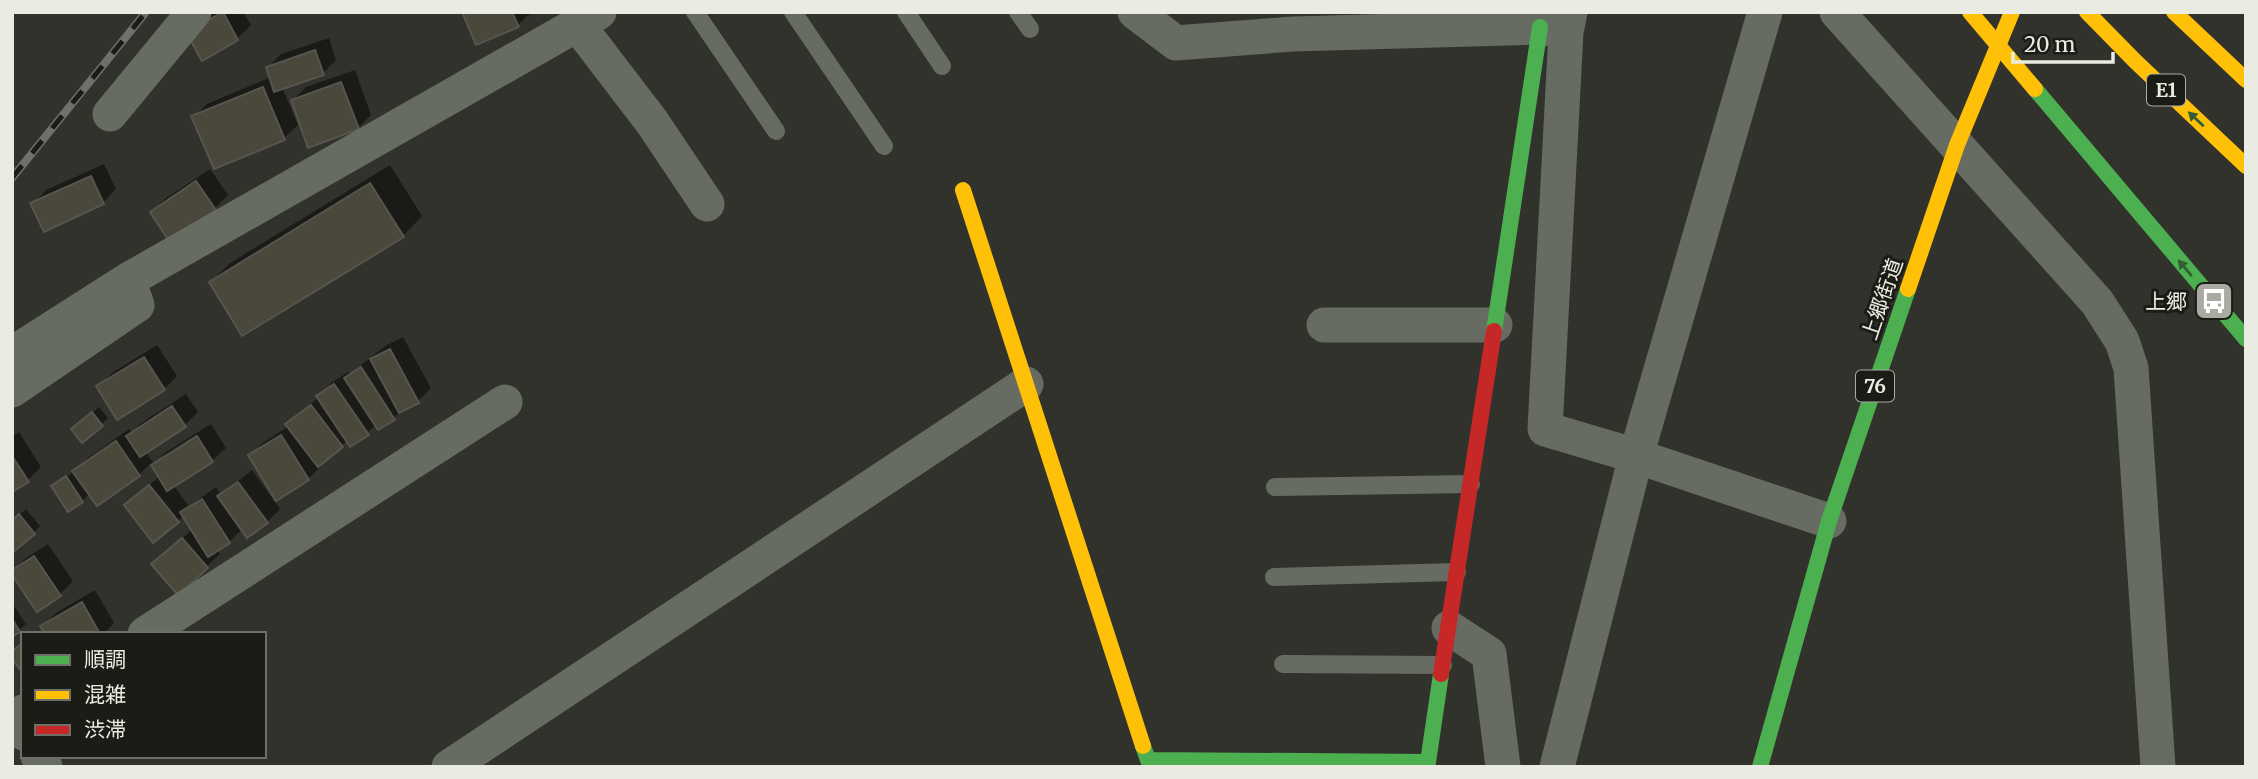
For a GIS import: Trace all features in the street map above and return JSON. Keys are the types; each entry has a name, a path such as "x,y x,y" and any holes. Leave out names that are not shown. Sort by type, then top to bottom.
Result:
{"main road":[{"path":"1970,12 2246,339"},
{"name":"上郷街道","path":"1760,767 1829,521 1956,145 2012,12"},
{"name":"E1","path":"2087,12 2246,166"},
{"path":"2174,12 2246,80"},
{"path":"963,190 1148,760 1429,762 1495,325 1550,21"}],"street":[{"path":"110,114 194,12"},
{"path":"1135,12 1175,43 1293,23 1550,21 1545,429 1636,456 1829,521"},
{"path":"1557,767 1636,456 1765,12"},
{"path":"1837,12 2097,302 2122,341 2131,368 2158,767"},
{"path":"12,354 128,280 588,18 652,122 707,204"},
{"path":"12,390 137,304 128,280"},
{"path":"1324,325 1495,325"},
{"path":"449,767 1026,384"},
{"path":"154,631 505,402"},
{"path":"1449,628 1489,654 1503,767"}],"lane":[{"path":"695,12 776,131"},
{"path":"793,12 884,146"},
{"path":"906,12 942,66"},
{"path":"1018,12 1030,29"},
{"path":"1276,487 1471,484"},
{"path":"1274,577 1457,572"},
{"path":"1283,664 1443,665"}],"building":[{"path":"223,12 238,40 202,61 186,32"},
{"path":"462,12 512,12 519,27 476,45"},
{"path":"315,50 324,75 274,92 266,67"},
{"path":"341,82 359,129 308,148 291,100"},
{"path":"263,87 285,140 214,169 191,116"},
{"path":"91,176 104,204 44,232 30,203"},
{"path":"196,181 216,210 169,241 150,212"},
{"path":"370,183 404,237 242,336 209,282"},
{"path":"390,349 419,403 399,413 370,359"},
{"path":"144,357 165,390 117,420 96,386"},
{"path":"361,367 395,420 378,430 344,378"},
{"path":"334,384 369,435 350,447 316,396"},
{"path":"311,405 343,447 318,467 285,424"},
{"path":"172,406 186,427 140,457 126,436"},
{"path":"92,412 103,426 82,443 71,429"},
{"path":"281,435 309,480 276,501 248,455"},
{"path":"197,436 213,462 167,491 151,465"},
{"path":"116,441 140,476 97,506 72,471"},
{"path":"12,456 29,482 12,492"},
{"path":"66,476 83,502 68,512 51,486"},
{"path":"238,482 268,523 247,538 217,496"},
{"path":"149,485 179,522 153,543 124,505"},
{"path":"202,499 230,543 208,557 180,512"},
{"path":"19,514 35,534 12,553 12,520"},
{"path":"182,538 208,568 178,595 151,564"},
{"path":"34,556 61,596 37,612 12,575 12,570"},
{"path":"82,602 99,632 44,632 40,626"},
{"path":"12,619 20,632 12,637"},
{"path":"21,644 21,670 12,659 12,651"}],"railway":[{"path":"12,178 146,12"}],"traffic: fast":[{"path":"1494,331 1540,27"},
{"path":"2035,89 2246,339"},
{"path":"1760,767 1829,521 1908,289"},
{"path":"1143,746 1148,760 1428,762 1441,674"}],"traffic: slow":[{"path":"1970,12 2035,89"},
{"path":"1908,289 1957,145 2012,12"},
{"path":"2087,12 2246,166"},
{"path":"2174,12 2246,80"},
{"path":"963,190 1143,746"}],"traffic: jam":[{"path":"1441,674 1494,331"}],"place":[{"name":"上郷","path":"2214,301"}]}
